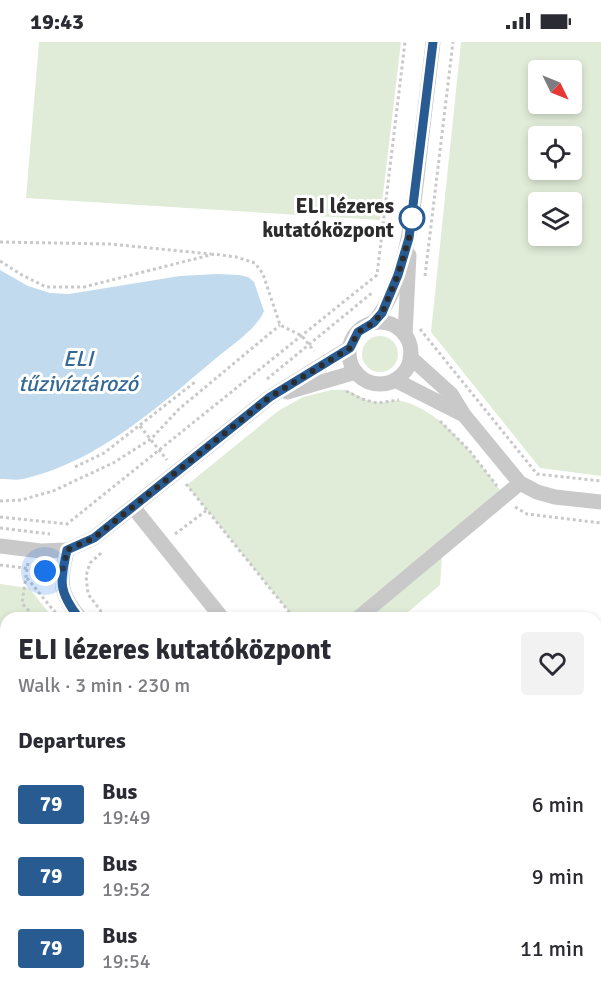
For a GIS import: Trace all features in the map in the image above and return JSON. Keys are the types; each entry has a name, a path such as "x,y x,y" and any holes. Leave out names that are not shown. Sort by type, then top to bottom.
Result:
{"street":[{"path":"409,238 382,313 373,323 358,332 350,348 351,365 363,380 374,384 384,384 394,380 408,366 410,357 405,335 410,263 409,238 433,42"},
{"path":"373,323 391,324 405,335"},
{"path":"0,546 41,551 67,550 94,538 270,397 350,348"},
{"path":"410,357 451,394 464,415 520,483 537,492 555,497 601,502"},
{"path":"270,397 356,372"},
{"path":"394,380 464,415"},
{"path":"365,612 520,483"},
{"path":"133,507 217,612"},
{"path":"67,550 62,573 62,592 76,612"}],"path":[{"path":"0,517 67,524 377,275 405,42"},
{"path":"424,283 453,42"},
{"path":"0,242 110,244 214,254 255,263 264,274 280,326 302,336 323,363"},
{"path":"0,261 46,287 84,287 214,254"},
{"path":"265,381 377,289"},
{"path":"0,501 21,500 53,491 112,463 150,439 179,409 280,326"},
{"path":"419,328 537,474 601,481"},
{"path":"328,379 331,390 348,391 362,399 377,403 399,400 406,403"},
{"path":"75,467 104,453 195,382"},
{"path":"439,421 469,450 516,508 527,514 601,523"},
{"path":"140,426 287,612"},
{"path":"162,544 207,510"},
{"path":"0,528 55,535"},
{"path":"101,612 87,594 86,576 90,562 107,548"},
{"path":"0,566 86,576"},
{"path":"29,612 22,603 27,578 54,612"}],"green space":[{"path":"39,42 401,42 380,220 26,198"},
{"path":"461,42 601,42 601,476 540,468 431,332"},
{"path":"380,336 393,341 398,354 393,367 380,372 367,367 362,354 367,341"},
{"path":"331,390 347,390 374,402 401,401 417,407 432,415 460,440 505,496 365,612 289,612 187,485 278,411 303,397"},
{"path":"442,557 440,585 408,612 374,612"},
{"path":"0,584 29,588 48,612 0,612"}],"water":[{"name":"ELI tűzivíztározó","path":"0,270 28,286 50,293 69,294 180,276 239,275 248,277 254,282 264,311 255,325 242,337 150,413 104,445 54,470 24,479 0,479"}],"bus line":[{"name":"79","path":"74,612 62,592 62,573 67,550 94,538 270,397 350,348 352,339 358,332 373,323 382,313 398,275 409,238 433,42"}],"place":[{"name":"ELI lézeres kutatóközpont","path":"412,218"}],"route":[{"path":"45,571 62,573 67,550 94,538 270,397 350,348 352,339 358,332 373,323 382,313 398,275 409,238 412,214 412,218"}]}
